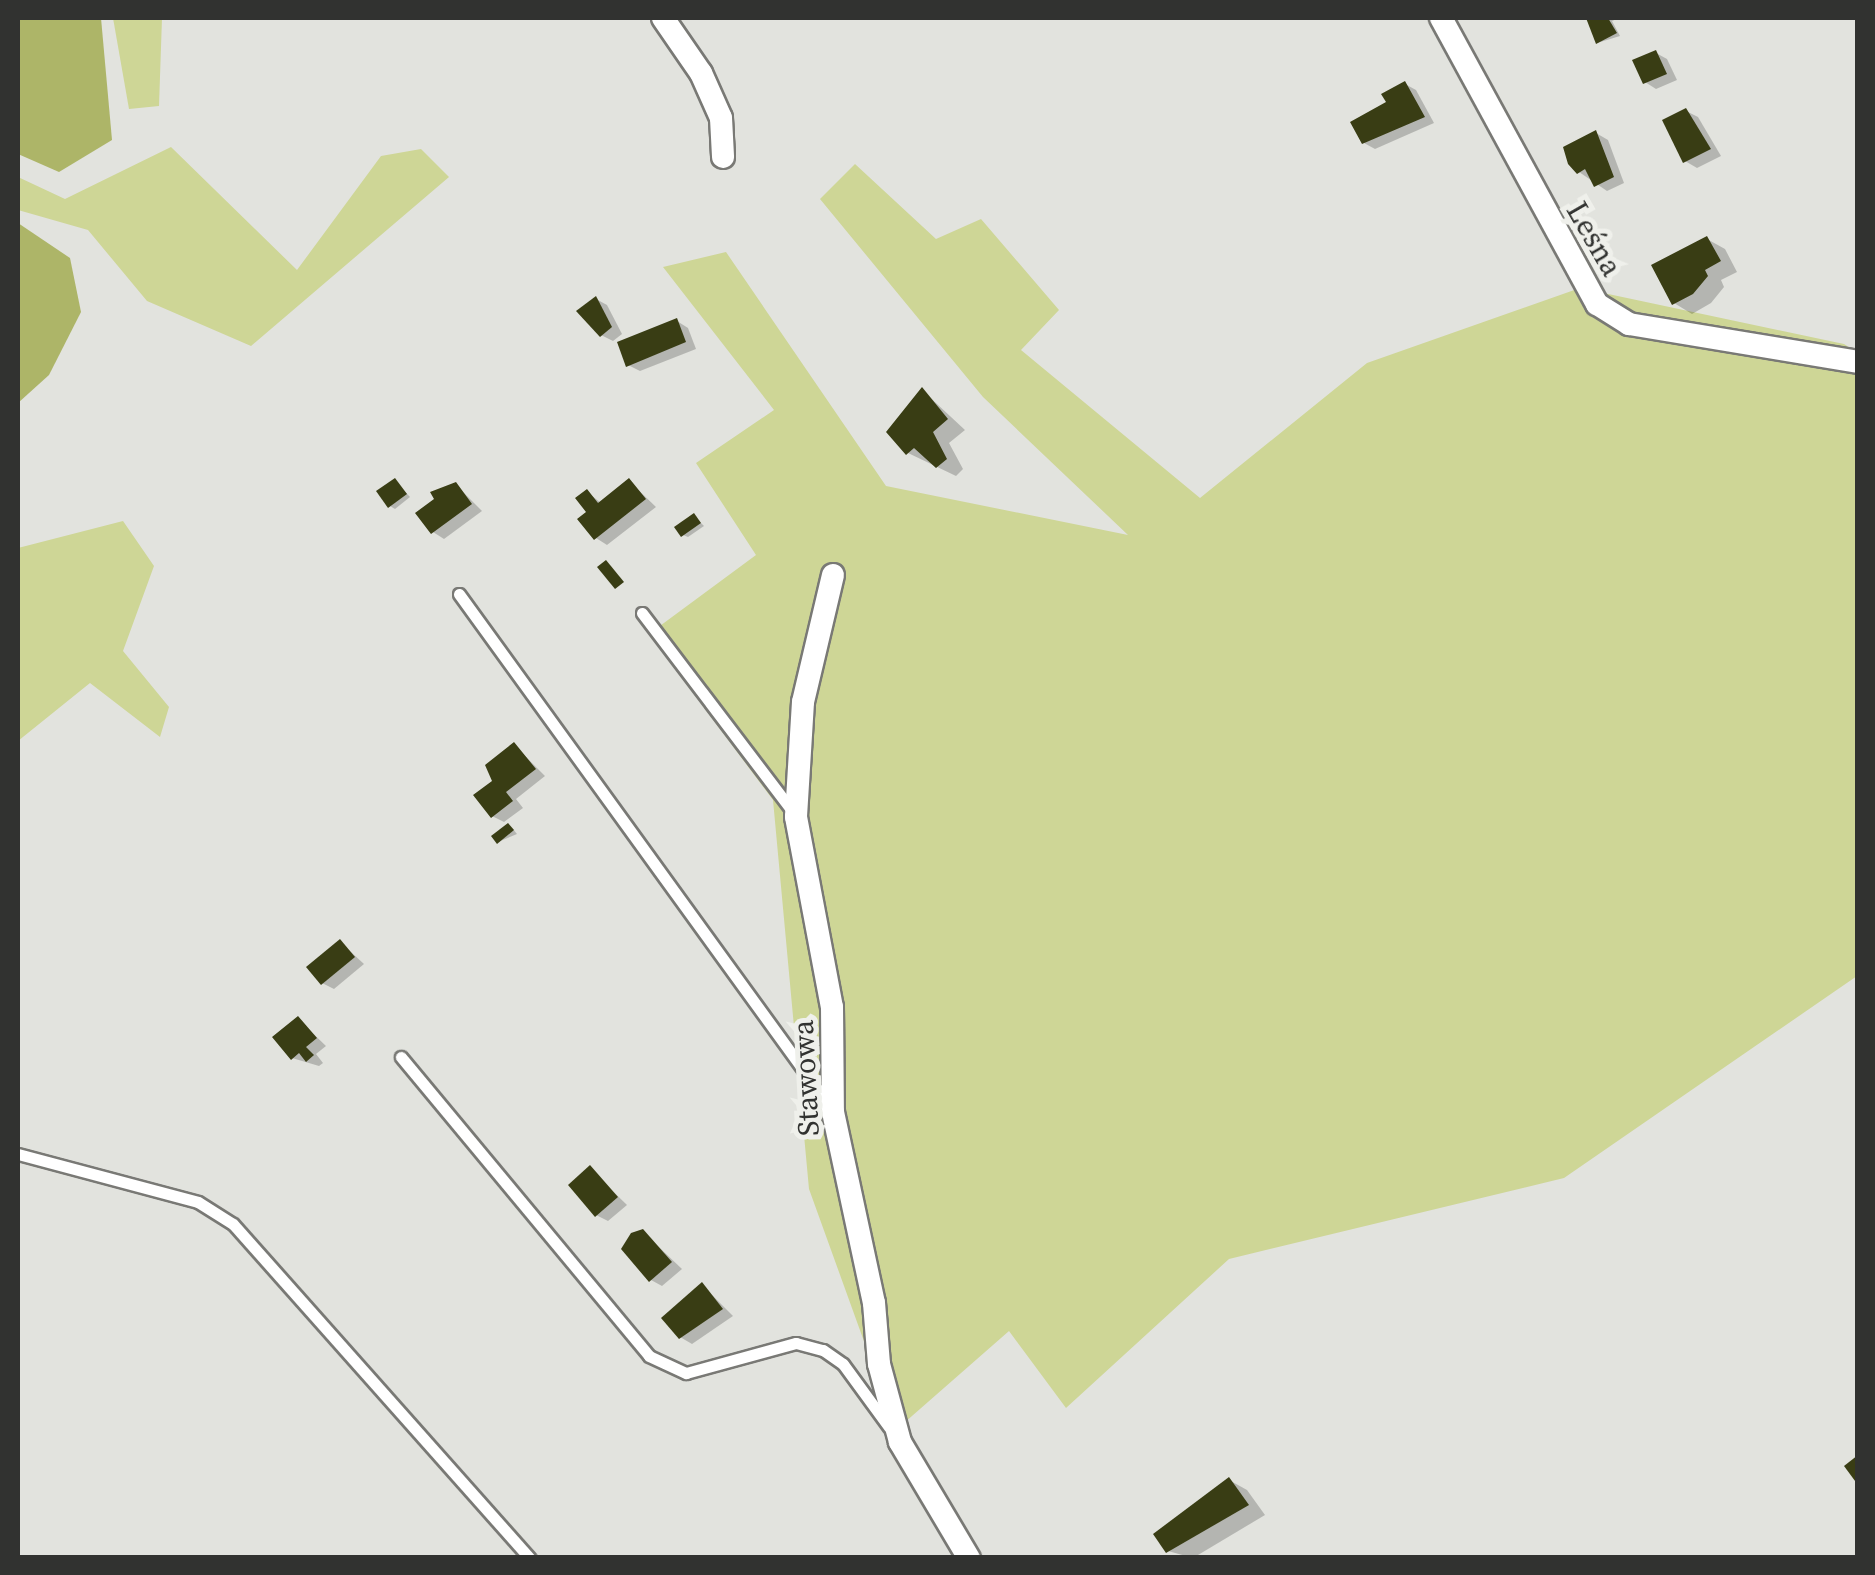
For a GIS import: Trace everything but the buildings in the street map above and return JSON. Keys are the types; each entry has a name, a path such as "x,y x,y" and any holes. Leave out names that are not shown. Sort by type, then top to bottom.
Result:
{"street":[{"path":"663,18 714,103 724,157"},
{"name":"Leśna","path":"1442,18 1597,304 1629,324 1858,362"},
{"name":"Stawowa","path":"833,575 803,702 796,816 832,1007 833,1112 874,1303 879,1364 900,1442 969,1558"}],"lane":[{"path":"458,594 833,1112"},
{"path":"642,613 796,816"},
{"path":"401,1056 649,1356 686,1372 796,1343 823,1350 843,1364 900,1442"},
{"path":"18,1154 198,1202 233,1224 530,1558"}],"shaded area":[{"path":"18,18 101,18 112,140 59,172 18,154"},
{"path":"113,18 162,18 159,106 129,109"},
{"path":"171,147 297,270 381,156 421,149 449,177 251,346 147,301 88,230 18,210 18,177 65,199"},
{"path":"855,164 936,239 981,219 1059,310 1021,350 1200,498 1367,363 1580,288 1844,344 1858,353 1857,976 1564,1178 1229,1259 1066,1408 1009,1331 896,1430 809,1189 773,800 649,634 756,555 696,463 774,410 663,267 726,252 886,486 1128,535 983,397 820,199"},
{"path":"18,223 70,258 81,312 49,375 18,403"},
{"path":"123,521 154,566 123,651 169,707 160,737 90,683 18,741 18,548"}]}
